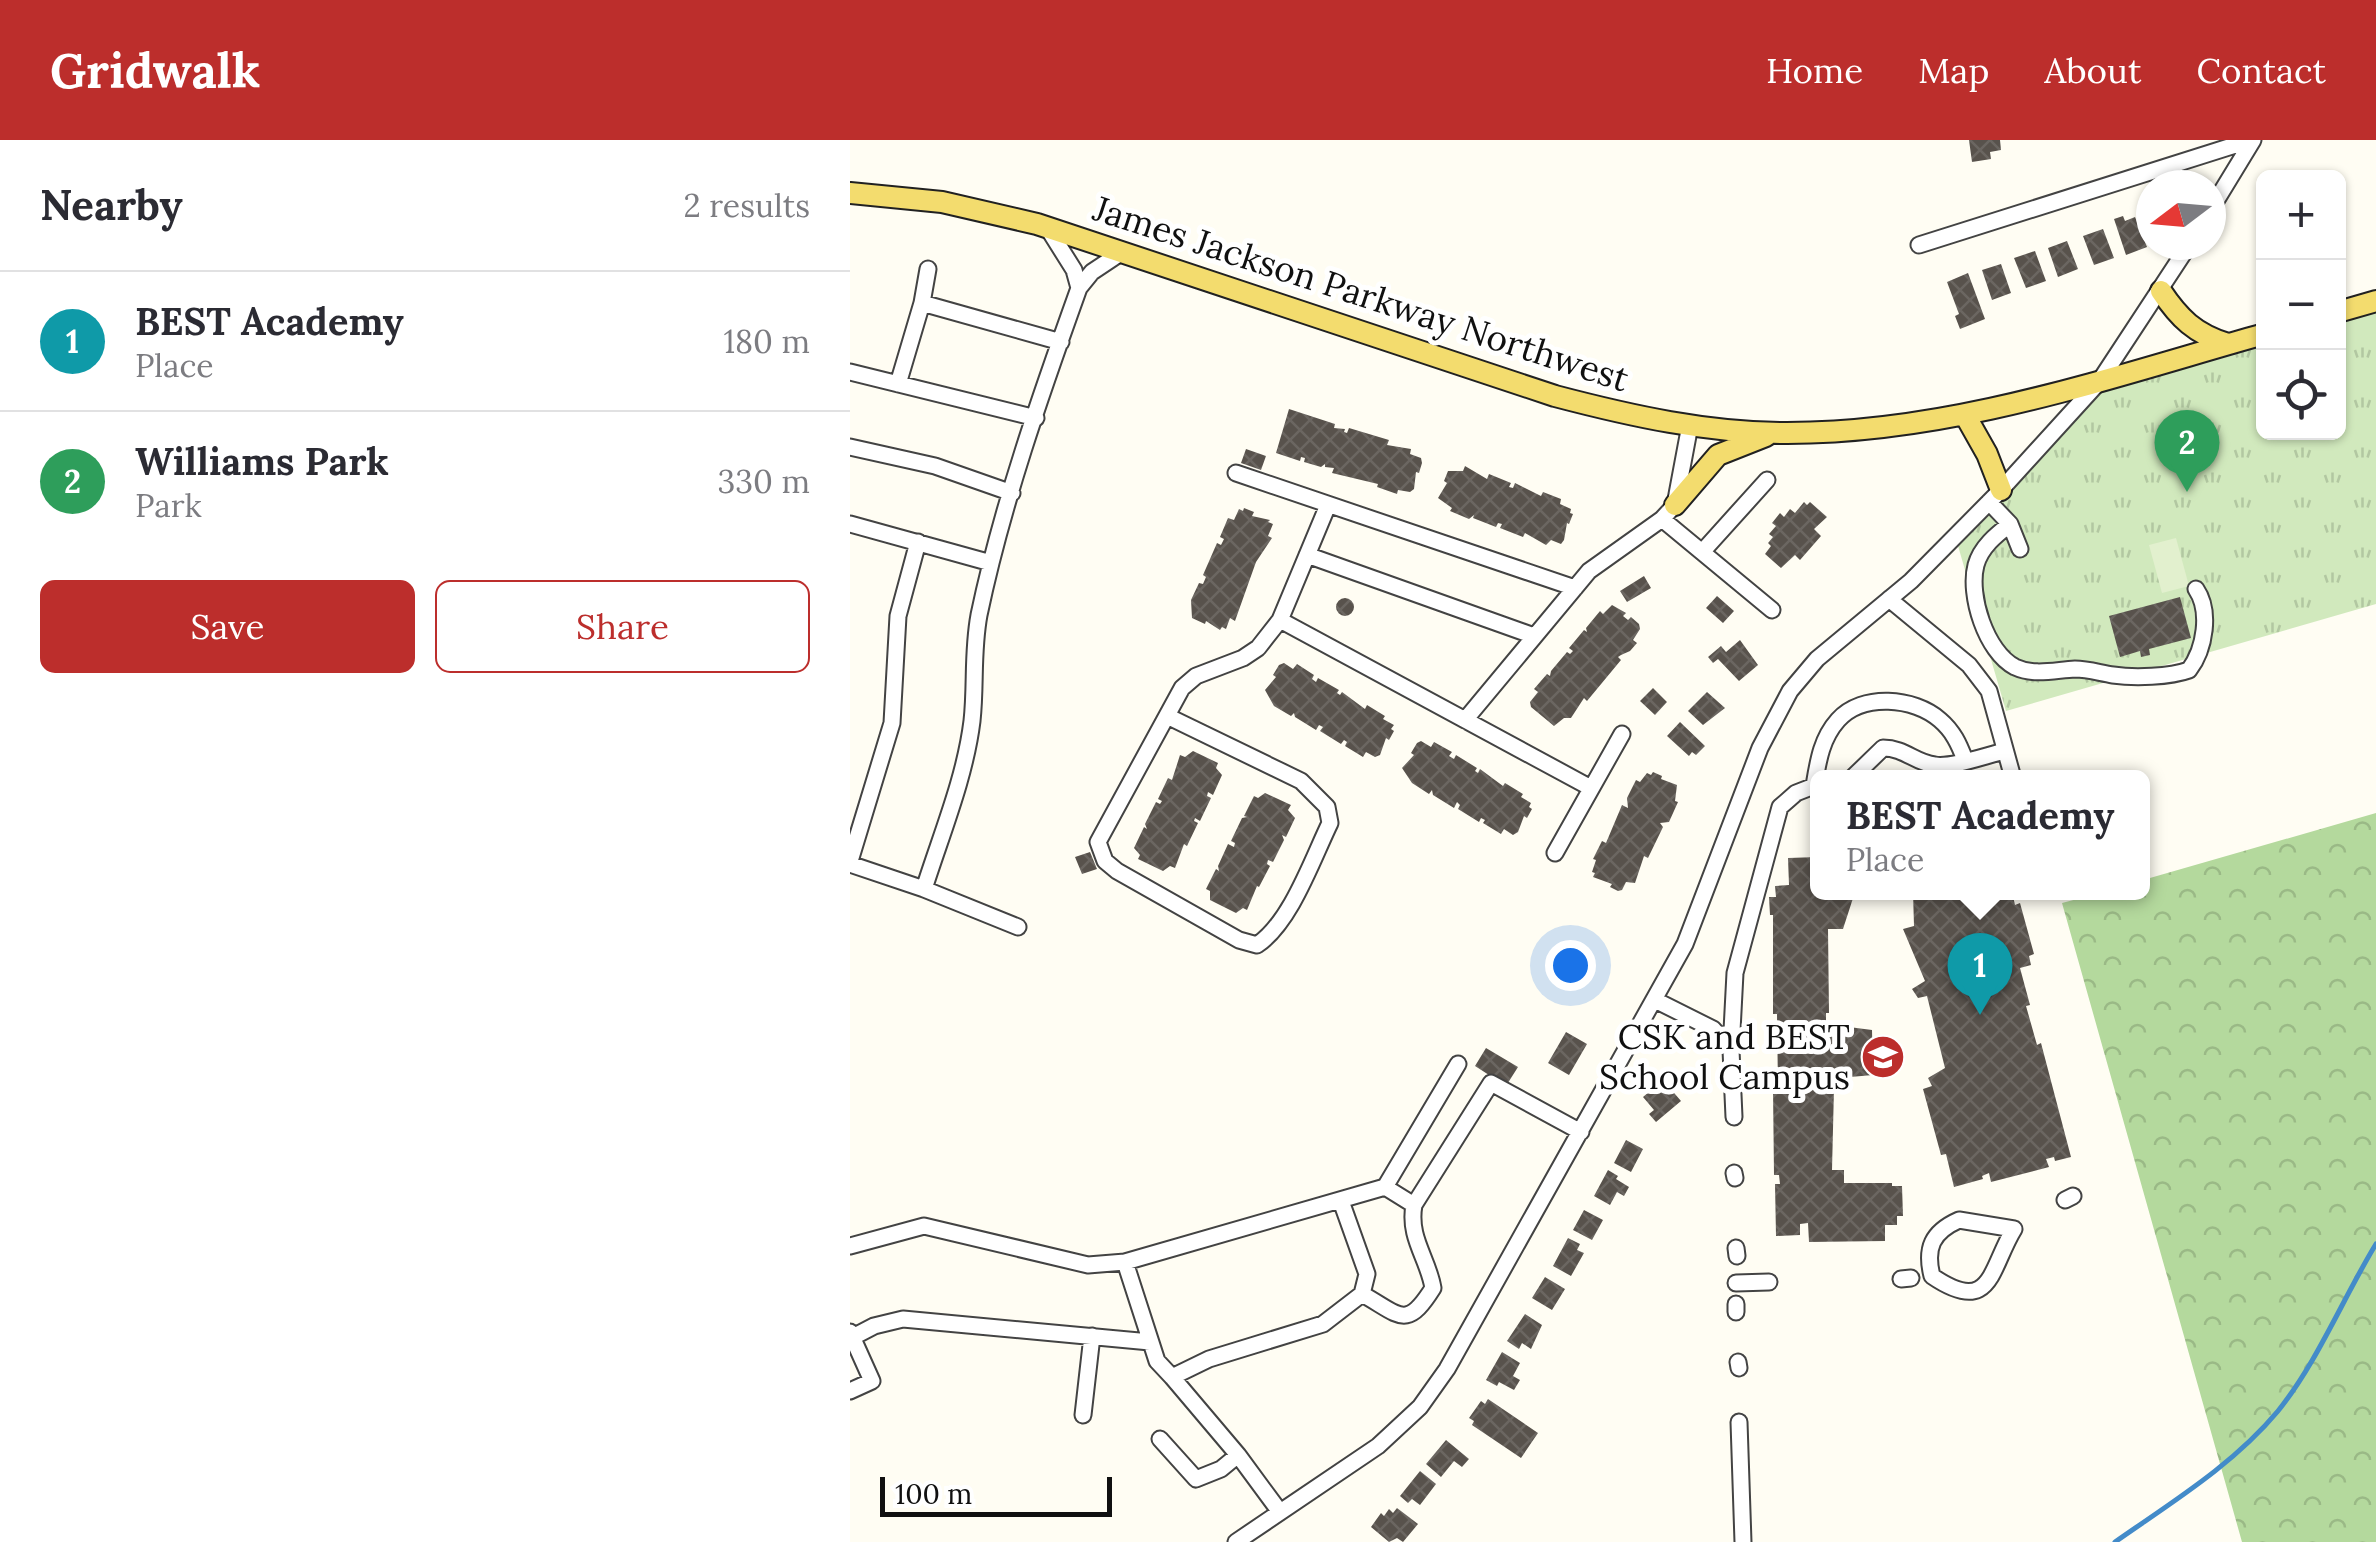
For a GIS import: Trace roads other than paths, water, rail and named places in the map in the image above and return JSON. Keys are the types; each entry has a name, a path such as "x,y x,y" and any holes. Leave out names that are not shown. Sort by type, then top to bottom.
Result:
{"main road":[{"name":"James Jackson Parkway Northwest","path":"850,192 942,202 1047,227 1555,396 1635,417 1690,425 1778,432 1870,430 1965,415 2100,382 2256,336"},
{"path":"2161,291 2189,327 2228,344"},
{"path":"2346,310 2376,301"},
{"path":"1965,415 1987,454 1995,496"},
{"path":"1668,512 1718,455 1746,441 1778,432"}],"street":[{"path":"2226,184 2252,140"},
{"path":"1919,245 2252,140"},
{"path":"1047,227 1074,270 1079,288"},
{"path":"924,890 972,721 972,652 1012,492 1079,288 1092,272 1122,252"},
{"path":"1236,1542 1378,1446 1420,1408 1447,1369 1685,944 1760,748 1790,691 1816,659 1889,599 1995,496 2100,382 2180,260"},
{"path":"898,384 928,269"},
{"path":"922,303 1060,342"},
{"path":"850,372 1036,418"},
{"path":"1465,720 1589,571 1668,512 1690,425"},
{"path":"850,447 935,466 1012,492"},
{"path":"1236,474 1574,588"},
{"path":"1703,551 1766,480"},
{"path":"1995,496 2020,548"},
{"path":"1167,716 1301,782 1328,807 1330,823 1285,914 1268,938 1257,945 1239,940 1105,861 1098,842 1182,688 1196,676 1258,648 1280,620 1328,504"},
{"path":"1668,512 1703,551 1772,610"},
{"path":"850,524 992,563"},
{"path":"2010,524 1980,554 1974,580 1989,637 2005,661 2021,670 2076,669 2117,676 2189,670 2198,656 2204,620 2204,604 2196,590"},
{"path":"918,542 898,616 890,733 850,862 1018,927"},
{"path":"1307,555 1534,636"},
{"path":"1889,599 1969,665 1979,678 1993,701 2011,770"},
{"path":"1280,620 1591,788"},
{"path":"1818,770 1820,749 1839,719 1862,702 1890,701 1938,716 1955,736 1966,760"},
{"path":"1555,853 1622,734"},
{"path":"1860,770 1883,748 1899,748 1936,770"},
{"path":"1944,770 1966,760 2006,751"},
{"path":"1734,1117 1731,1050 1735,973 1780,807 1796,793 1810,788"},
{"path":"1655,1000 1713,1030 1731,1050"},
{"path":"850,1246 924,1226 1088,1265 1126,1262 1342,1201 1385,1187 1458,1064"},
{"path":"1362,1294 1399,1314 1410,1315 1419,1310 1433,1288 1431,1275 1416,1246 1414,1205 1491,1083 1582,1132"},
{"path":"1385,1187 1414,1205"},
{"path":"1172,1378 1209,1360 1323,1324 1362,1294 1366,1274 1342,1201"},
{"path":"1958,1220 1975,1220 1994,1228 2014,1229 2000,1252 1992,1280 1981,1288 1959,1290 1932,1276 1927,1256 1931,1241 1944,1226 1958,1220"},
{"path":"1126,1262 1157,1361 1238,1455 1280,1512"},
{"path":"1736,1283 1770,1282"},
{"path":"850,1391 872,1382 851,1334 904,1319 1150,1342"},
{"path":"1083,1415 1092,1336"},
{"path":"1740,1422 1742,1542"},
{"path":"1160,1439 1196,1479 1221,1469 1238,1455"}],"waterway":[{"path":"2115,1542 2222,1466 2278,1411 2318,1350 2376,1244"}],"place":[{"name":"Williams Park","path":"2187,492"},
{"name":"BEST Academy","path":"1980,1015"},
{"name":"CSK and BEST School Campus","path":"1883,1057"}]}
